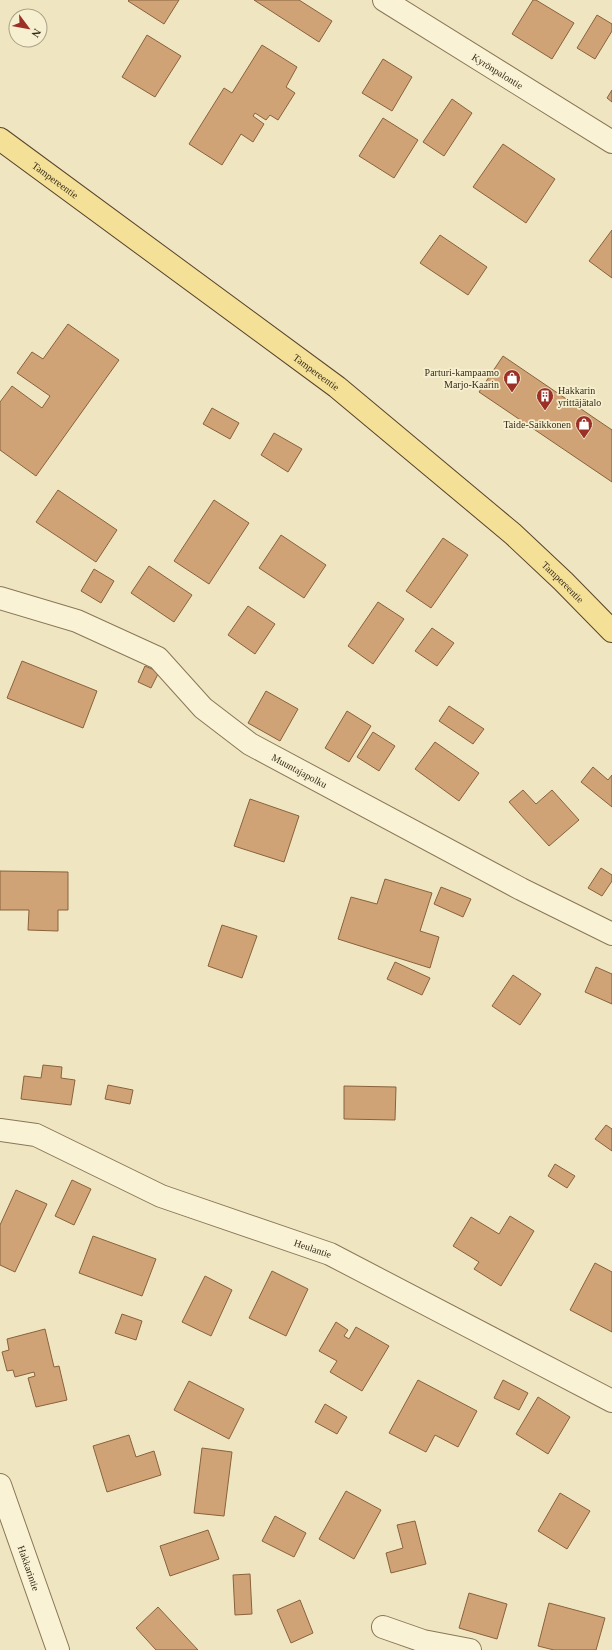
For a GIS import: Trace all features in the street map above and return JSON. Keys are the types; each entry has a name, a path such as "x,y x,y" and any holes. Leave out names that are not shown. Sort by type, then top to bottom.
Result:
{"main road":[{"name":"Tampereentie","path":"0,139 337,387 513,534 563,581 611,630"}],"street":[{"name":"Kyrönpalontie","path":"384,0 612,142"},
{"name":"Muuntajapolku","path":"0,598 77,621 158,658 203,708 250,744 521,889 612,934"},
{"name":"Heulantie","path":"0,1130 36,1135 161,1196 330,1254 612,1401"},
{"name":"Hakkarintie","path":"0,1485 58,1650"},
{"path":"383,1627 423,1641 470,1650"}],"building":[{"path":"179,0 164,24 128,1"},
{"path":"254,0 299,0 332,21 319,42"},
{"path":"533,0 536,0 574,23 552,59 512,34"},
{"path":"597,15 612,24 612,31 595,59 577,48"},
{"path":"147,35 181,56 155,97 122,77"},
{"path":"262,45 297,67 286,87 295,93 278,120 270,115 266,120 255,113 253,116 264,124 253,142 241,134 222,165 189,144 224,88 232,93"},
{"path":"383,59 412,77 392,111 362,93"},
{"path":"612,90 612,102 607,98"},
{"path":"452,99 472,113 444,156 423,142"},
{"path":"383,118 418,140 394,178 359,156"},
{"path":"503,144 555,179 526,223 473,187"},
{"path":"612,230 612,278 589,261"},
{"path":"440,235 487,267 468,295 420,263"},
{"path":"68,324 119,360 36,476 0,450 0,402 12,386 42,408 50,396 17,373 32,352 43,359"},
{"name":"Hakkarin yrittäjätalo","path":"503,356 612,430 612,482 479,392"},
{"path":"212,408 239,423 230,439 203,424"},
{"path":"274,433 302,449 288,472 261,455"},
{"path":"58,490 117,530 96,562 36,522"},
{"path":"214,500 249,523 209,584 174,561"},
{"path":"281,535 326,565 304,598 259,568"},
{"path":"443,538 468,555 431,608 406,591"},
{"path":"149,566 192,595 174,622 131,593"},
{"path":"94,569 114,581 101,603 81,591"},
{"path":"378,602 404,619 373,664 348,646"},
{"path":"248,606 275,624 255,654 228,635"},
{"path":"432,628 454,643 437,666 415,651"},
{"path":"22,661 97,691 83,728 7,698"},
{"path":"145,666 159,672 151,688 138,682"},
{"path":"266,691 298,709 280,741 248,723"},
{"path":"449,706 484,729 473,744 439,721"},
{"path":"347,711 371,726 349,762 325,748"},
{"path":"373,732 395,746 379,771 357,757"},
{"path":"435,742 479,773 459,801 415,769"},
{"path":"593,767 608,780 612,775 612,807 581,782"},
{"path":"523,790 536,804 552,790 579,820 549,846 509,802"},
{"path":"250,799 299,816 284,862 234,846"},
{"path":"601,868 612,875 612,881 602,896 588,888"},
{"path":"0,871 68,872 68,910 58,910 58,931 28,930 29,910 0,910"},
{"path":"385,879 432,893 420,931 439,937 430,968 338,939 351,897 377,904"},
{"path":"441,887 471,899 463,917 434,904"},
{"path":"222,925 257,936 242,978 208,966"},
{"path":"395,962 430,978 422,995 387,979"},
{"path":"596,967 612,974 612,1004 585,992"},
{"path":"513,975 541,994 520,1025 492,1006"},
{"path":"43,1065 62,1067 61,1078 75,1080 71,1105 21,1099 24,1076 41,1078"},
{"path":"108,1085 133,1090 130,1104 105,1099"},
{"path":"344,1086 396,1087 395,1120 344,1119"},
{"path":"606,1125 612,1129 612,1151 595,1139"},
{"path":"555,1164 575,1176 567,1188 548,1176"},
{"path":"72,1180 91,1189 74,1225 55,1216"},
{"path":"16,1190 47,1204 15,1272 0,1265 0,1225"},
{"path":"510,1216 534,1231 501,1286 474,1269 479,1262 453,1246 471,1217 499,1234"},
{"path":"93,1236 156,1259 142,1296 79,1273"},
{"path":"595,1263 612,1272 612,1332 570,1310"},
{"path":"272,1271 308,1289 286,1336 249,1318"},
{"path":"205,1276 232,1290 211,1336 182,1322"},
{"path":"122,1314 142,1321 136,1340 115,1333"},
{"path":"336,1322 348,1330 344,1336 349,1339 356,1327 389,1346 362,1391 330,1372 337,1361 319,1351"},
{"path":"45,1329 54,1367 59,1366 67,1400 36,1407 28,1378 35,1376 34,1372 15,1377 13,1370 7,1371 2,1352 9,1350 7,1339"},
{"path":"418,1380 477,1411 458,1447 435,1435 426,1452 389,1433"},
{"path":"503,1380 528,1393 519,1410 494,1398"},
{"path":"189,1381 244,1409 229,1439 174,1410"},
{"path":"538,1397 570,1417 548,1454 516,1434"},
{"path":"325,1404 347,1417 337,1434 315,1422"},
{"path":"129,1435 136,1457 154,1451 161,1475 107,1492 93,1446"},
{"path":"202,1448 232,1452 224,1516 194,1513"},
{"path":"346,1491 381,1510 354,1559 319,1539"},
{"path":"560,1493 590,1511 567,1549 538,1531"},
{"path":"275,1516 306,1533 294,1557 262,1541"},
{"path":"415,1521 426,1564 391,1573 386,1553 403,1548 397,1525"},
{"path":"208,1530 219,1559 170,1576 160,1546"},
{"path":"250,1574 252,1614 235,1615 233,1575"},
{"path":"469,1593 507,1604 497,1639 459,1628"},
{"path":"300,1600 313,1633 291,1643 277,1610"},
{"path":"549,1603 605,1618 596,1650 554,1650 538,1646"},
{"path":"158,1607 198,1650 156,1650 136,1628"}],"place":[{"name":"Parturi-kampaamo Marjo-Kaarin","path":"512,393"},
{"name":"Hakkarin yrittäjätalo","path":"545,411"},
{"name":"Taide-Saikkonen","path":"584,439"}]}
